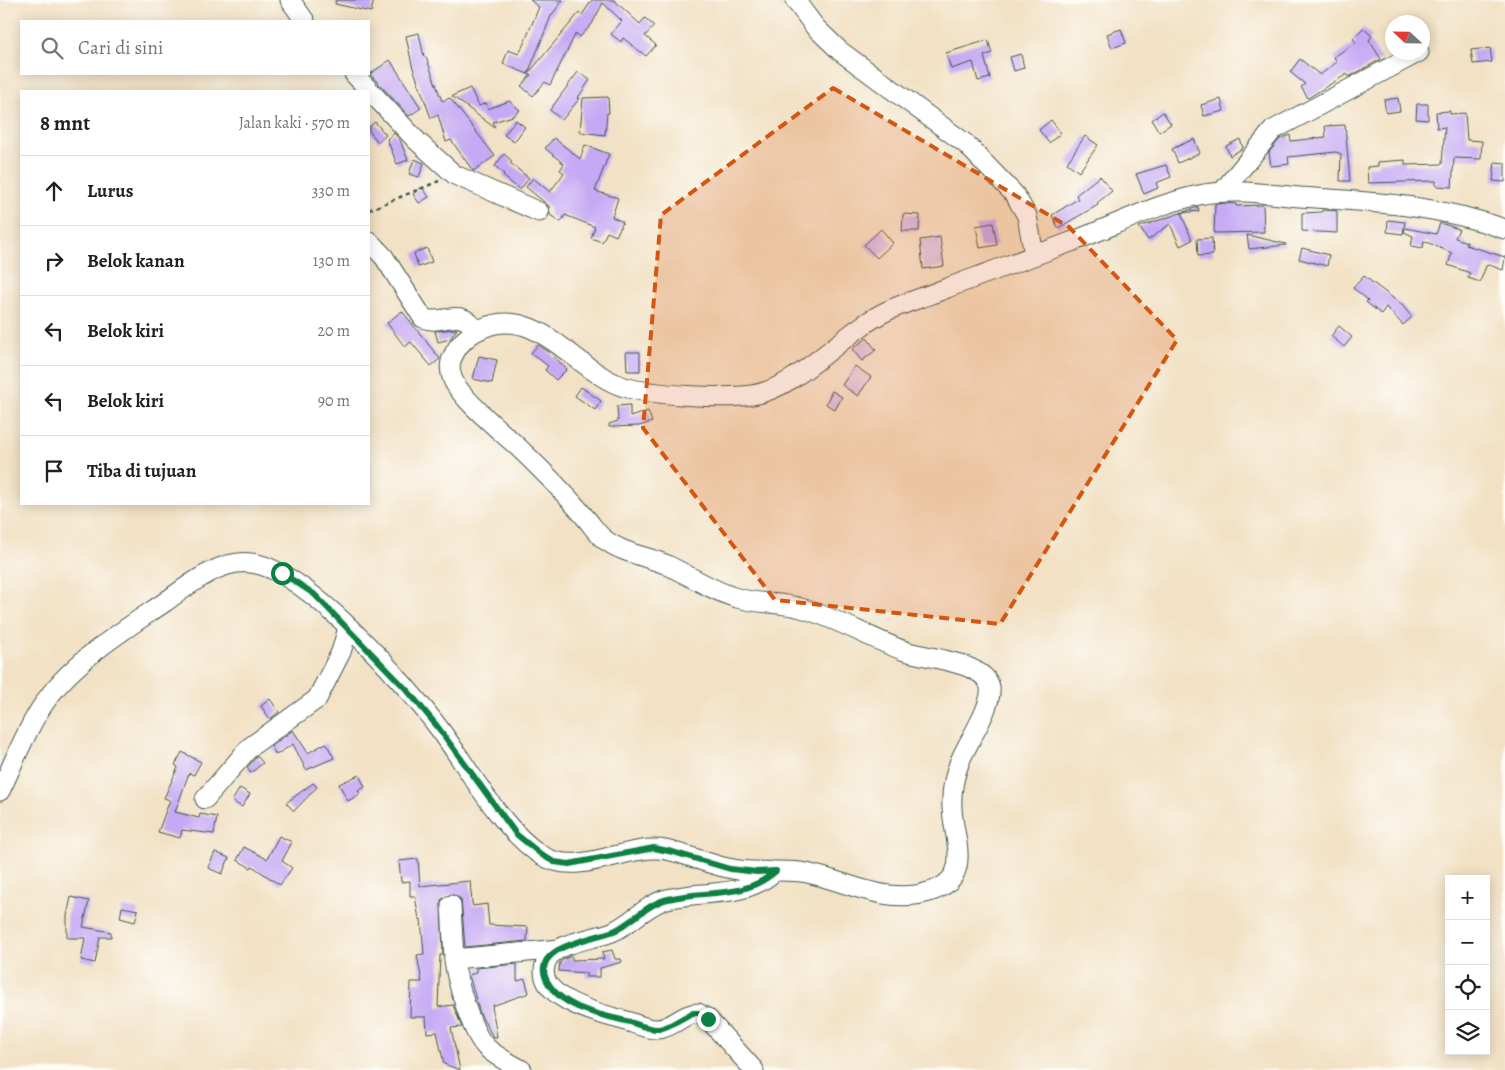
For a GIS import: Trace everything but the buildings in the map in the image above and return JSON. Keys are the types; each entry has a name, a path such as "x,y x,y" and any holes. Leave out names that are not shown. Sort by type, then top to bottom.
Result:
{"street":[{"path":"290,0 304,20"},
{"path":"795,0 815,27 840,51 966,144 1015,195 1027,216 1034,255"},
{"path":"1222,192 1273,130 1404,60"},
{"path":"355,80 365,90"},
{"path":"370,95 455,175 539,212"},
{"path":"0,791 41,707 64,678 159,605 224,566 250,562 282,573 314,594 407,690 437,726 516,834 554,862 569,864 654,848 730,869 757,872 786,870 815,875 876,895 934,891 948,882 958,867 959,849 952,817 952,790 957,767 989,699 990,686 986,678 980,672 961,664 906,651 812,611 784,604 740,599 661,562 616,547 599,536 588,521 536,464 453,383 450,370 454,354 476,331 505,322 533,328 547,336 593,372 616,384 642,391 725,396 760,394 786,384 838,342 884,312 1174,201 1222,192 1403,204 1442,210 1505,229"},
{"path":"370,242 388,264 423,318 434,320 461,317 471,322 476,331"},
{"path":"204,799 250,747 317,699 340,652 348,628"},
{"path":"454,959 559,949 613,931 661,901 746,889 764,881 776,871"},
{"path":"451,905 454,959 460,986 480,1041 491,1052 522,1070"},
{"path":"559,949 547,960 544,970 546,980 554,990 576,1006 591,1012 658,1029 689,1014 698,1013 708,1019 754,1070"}],"path":[{"path":"370,210 455,175"}],"highlighted area":[{"path":"833,88 1069,227 1177,340 1000,624 775,600 643,428 661,215"}],"route":[{"path":"282,573 314,594 361,640 437,726 516,834 542,855 554,862 569,864 654,848 730,869 757,872 776,871 764,881 746,889 668,898 619,928 601,936 578,941 559,949 550,955 547,960 544,970 546,980 554,990 576,1006 591,1012 658,1029 693,1013 698,1013 708,1019"}]}
